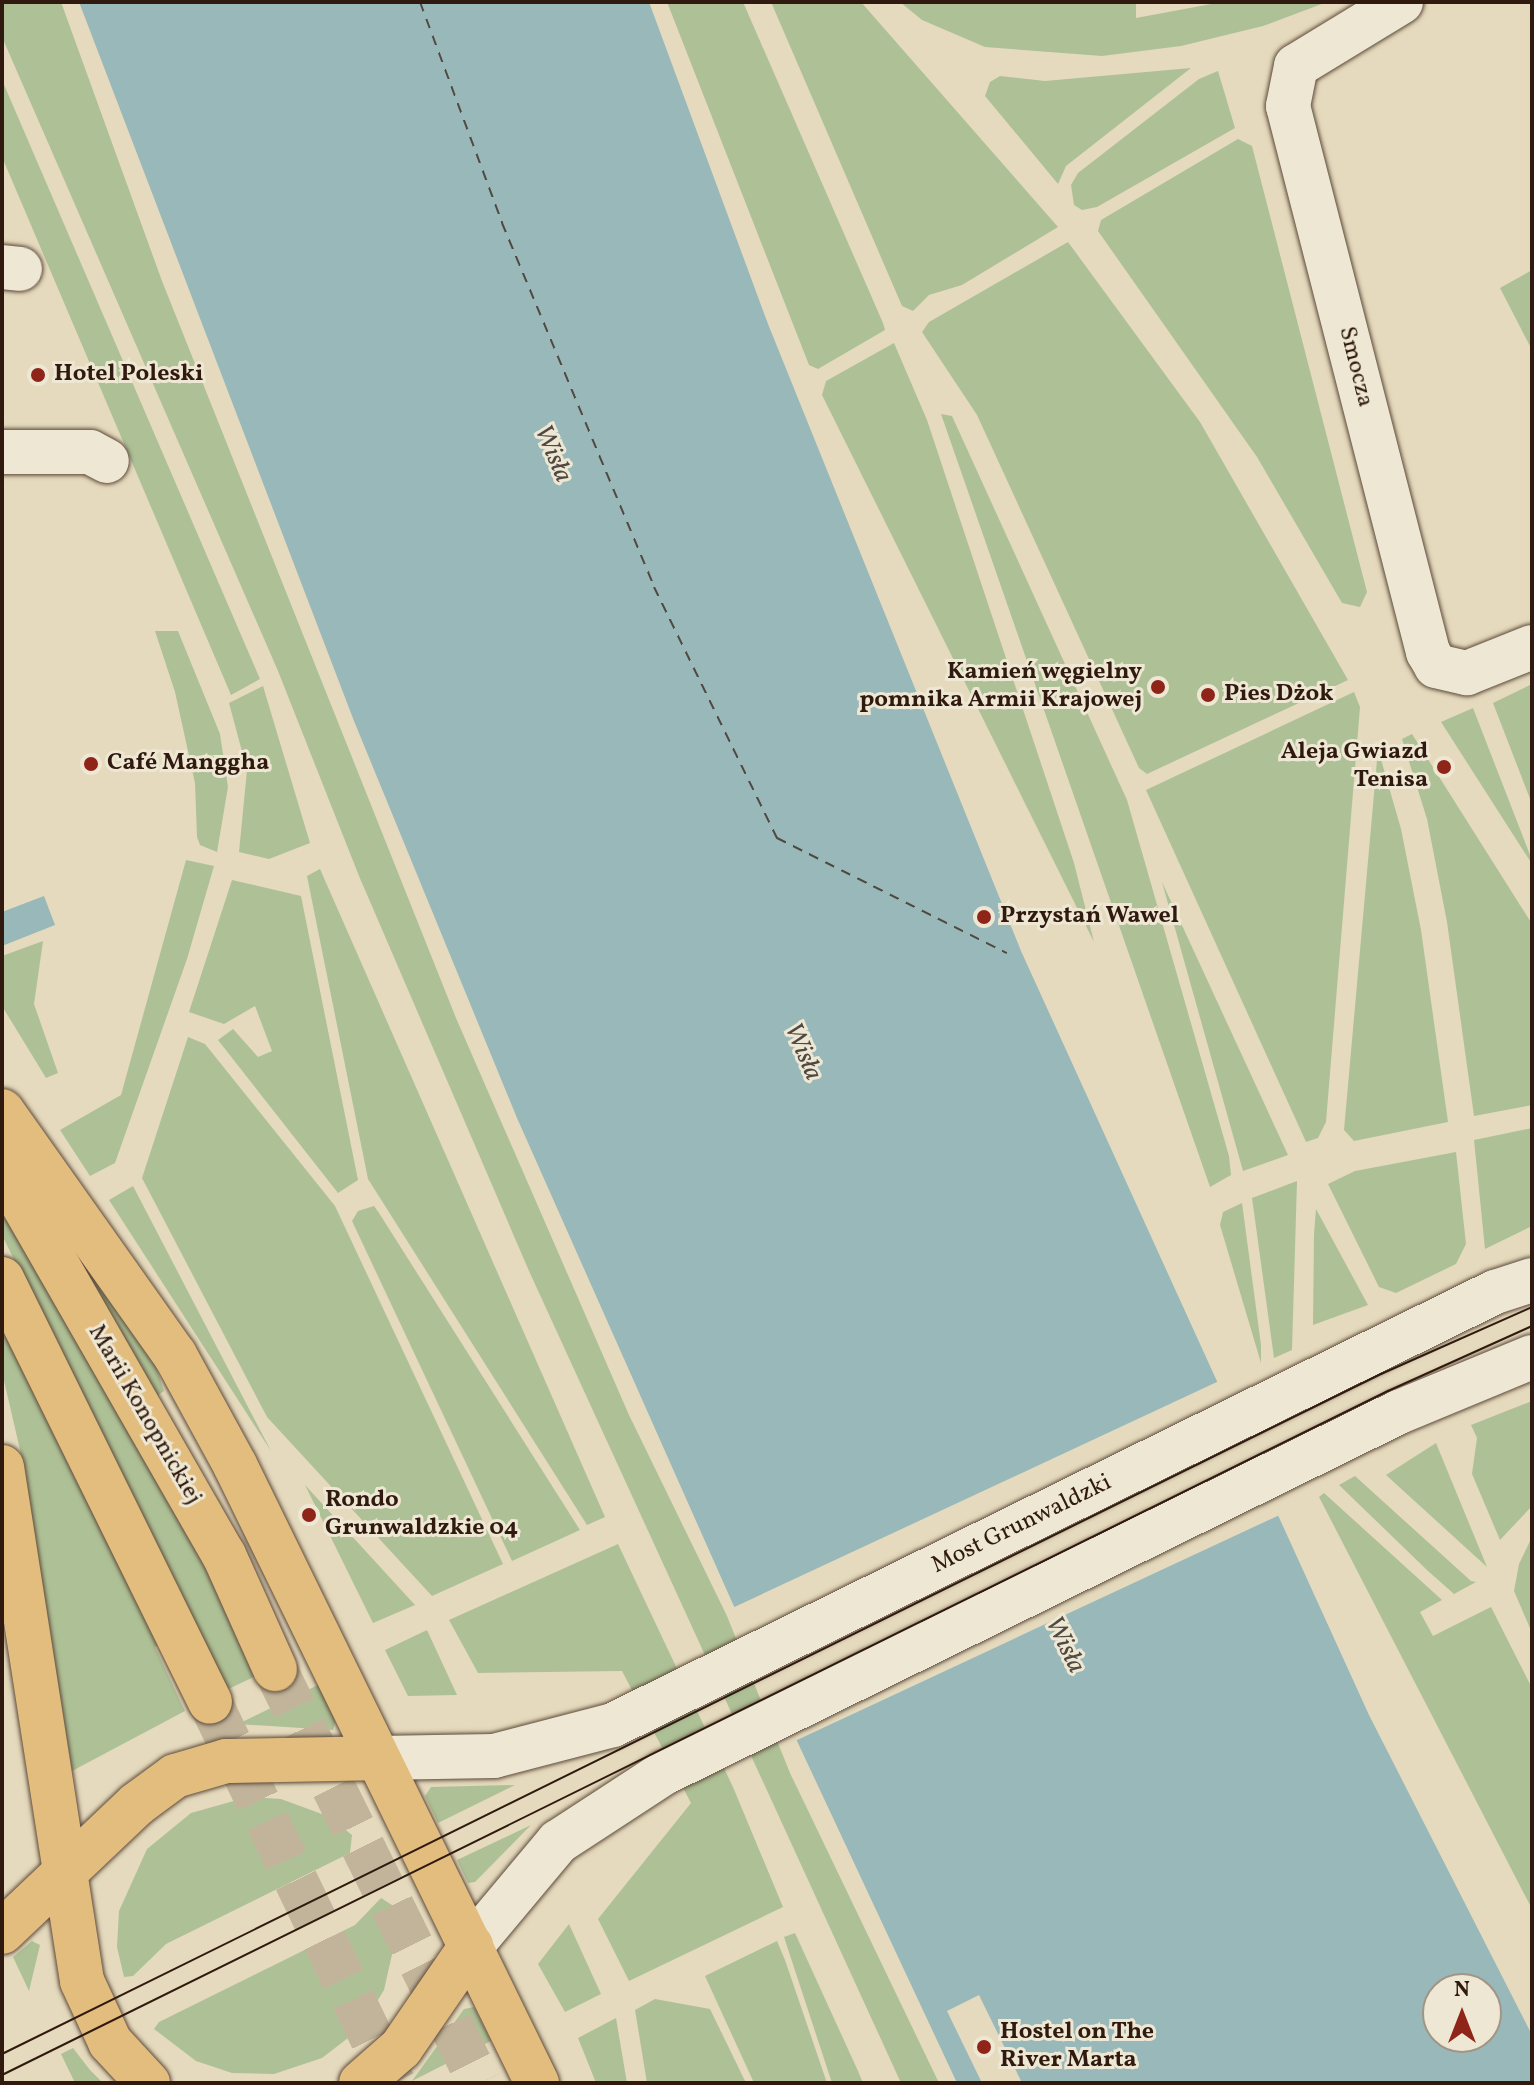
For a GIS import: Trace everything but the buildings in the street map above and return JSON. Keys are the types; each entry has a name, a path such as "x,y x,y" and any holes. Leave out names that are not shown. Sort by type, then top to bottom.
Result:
{"main road":[{"path":"2,1111 175,1355 235,1465 537,2083"},
{"name":"Marii Konopnickiej","path":"2,1168 224,1555 275,1669"},
{"path":"2,1279 210,1702"},
{"path":"2,1467 7,1547 63,1877 92,2008 115,2049 148,2083"},
{"path":"2,1932 147,1795 197,1767 264,1758 377,1758"},
{"path":"361,2083 401,2048 471,1946"}],"street":[{"name":"Smocza","path":"1401,2 1296,66 1288,106 1428,652 1436,666 1467,673 1532,647"},
{"path":"2,452 90,452 107,461"},
{"name":"Most Grunwaldzki","path":"377,1758 454,1759 535,1748 582,1737 674,1696 1495,1292 1532,1280"},
{"path":"471,1946 558,1842 613,1802 704,1754 1399,1412 1532,1357"}],"green space":[{"path":"2,2 61,2 162,281 456,1018 629,1415 727,1616 790,1773 939,2083 901,2083 529,1271 359,876 278,671 2,37"},
{"path":"667,2 743,2 883,323 885,330 818,369 809,365"},
{"path":"771,2 861,2 1058,227 962,285 929,295 913,311 902,306"},
{"path":"900,2 1136,2 1136,18 1222,2 1327,2 1263,26 1181,46 1102,56 985,47 922,20"},
{"path":"1191,68 1066,166 1058,184 985,96 990,82 1000,76 1045,81"},
{"path":"1218,71 1235,128 1097,207 1082,210 1074,205 1071,185 1078,173 1199,79"},
{"path":"2,80 260,679 231,695 2,157"},
{"path":"1238,139 1252,146 1367,592 1360,607 1342,603 1257,457 1098,231 1101,220"},
{"path":"1068,242 1200,422 1348,680 1147,774 1139,768 977,415 922,332 929,322"},
{"path":"1532,270 1532,350 1500,288"},
{"path":"894,343 927,420 1074,863 1094,942 822,395 826,381"},
{"path":"941,414 952,416 1127,800 1229,1156 1231,1175 1210,1187"},
{"path":"155,631 178,631 220,734 228,787 217,852 200,845 197,837 195,783 175,692"},
{"path":"1532,684 1532,804 1493,703"},
{"path":"263,686 310,843 269,859 239,852 247,770 229,703"},
{"path":"1354,692 1360,707 1326,1122 1318,1138 1306,1142 1146,790"},
{"path":"1473,708 1532,860 1532,864 1441,722"},
{"path":"1412,734 1532,924 1532,1105 1474,1116 1447,922 1427,819 1402,739"},
{"path":"1378,749 1401,829 1421,930 1448,1122 1354,1141 1344,1130"},
{"path":"186,860 214,866 187,959 115,1163 90,1176 60,1130 121,1095"},
{"path":"320,869 605,1517 587,1525 368,1179 307,876"},
{"path":"232,880 301,896 358,1180 338,1193 218,1040 233,1029 258,1057 272,1051 255,1006 224,1024 189,1012"},
{"path":"1162,882 1288,1155 1243,1171"},
{"path":"43,941 34,1004 58,1073 46,1078 2,1006 2,956"},
{"path":"188,1037 205,1044 335,1206 503,1564 432,1596 267,1417 142,1178"},
{"path":"1532,1128 1532,1226 1485,1249 1474,1140"},
{"path":"1456,1152 1466,1244 1456,1264 1396,1293 1379,1287 1328,1184 1355,1171"},
{"path":"29,1175 149,1346 164,1391 157,1396"},
{"path":"1297,1181 1292,1350 1274,1358 1252,1198"},
{"path":"133,1186 271,1451 109,1200"},
{"path":"1242,1203 1261,1363 1220,1225 1223,1212"},
{"path":"2,1204 177,1507 260,1674 224,1691 2,1235"},
{"path":"374,1206 580,1530 512,1561 352,1221 358,1211"},
{"path":"1316,1209 1368,1305 1313,1325 1314,1234"},
{"path":"2,1318 161,1643 155,1647 185,1711 72,1771 24,1467 2,1372"},
{"path":"1532,1401 1532,1506 1500,1540 1472,1474 1477,1438 1471,1425"},
{"path":"1436,1443 1487,1567 1386,1475"},
{"path":"1355,1476 1471,1581 1476,1582 1454,1594 1339,1485"},
{"path":"305,1485 415,1605 373,1623"},
{"path":"1324,1493 1442,1600 1420,1612 1433,1636 1491,1607 1532,1688 1532,1909 1319,1497"},
{"path":"1532,1537 1532,1633 1514,1591 1519,1564"},
{"path":"618,1544 733,1787 783,1907 629,1981 598,1919 691,1803 622,1671 478,1673 449,1620"},
{"path":"427,1630 457,1695 408,1696 385,1650"},
{"path":"318,1685 336,1720 333,1730 238,1724"},
{"path":"515,1785 438,1823 425,1796 431,1787"},
{"path":"248,1797 281,1799 330,1817 352,1835 350,1853 166,1944 133,1976 124,1977 117,1947 119,1911 147,1849 191,1813"},
{"path":"531,1825 475,1882 468,1883 457,1860"},
{"path":"381,1898 392,1905 396,1937 384,1990 361,2028 322,2058 274,2074 232,2073 196,2061 154,2029 159,2022 355,1925"},
{"path":"569,1924 601,1994 565,2012 538,1964"},
{"path":"795,1933 863,2083 832,2083 784,1937"},
{"path":"32,1941 40,1945 29,1991 13,1957"},
{"path":"777,1941 827,2083 754,2083 705,1976"},
{"path":"655,1999 710,2009 746,2083 647,2083 635,2010"},
{"path":"474,2007 491,2041 412,2081 464,2009"},
{"path":"616,2018 627,2083 596,2083 578,2038"},
{"path":"73,2048 103,2083 75,2083 61,2054"}],"water":[{"name":"Wisła","path":"79,2 649,2 768,324 1021,951 1369,1715 1500,1973 1422,1973 1422,2053 1502,2053 1502,1976 1532,2035 1532,2083 957,2083 732,1602 517,1118 354,721"},
{"path":"44,896 55,925 2,946 2,912"}],"pier":[{"path":"1219,1381 1281,1514 792,1742 730,1609"},
{"name":"Hostel on The River Marta","path":"979,1995 1022,2083 982,2083 947,2011"}],"ferry route":[{"path":"420,2 502,223 654,587 777,838 1007,953"}],"tunnel":[{"path":"275,1669 480,2083"},
{"path":"210,1702 393,2083"}],"tram line":[{"path":"2,2054 1381,1374 1532,1307"},
{"path":"2,2075 1388,1391 1532,1326"}],"place":[{"name":"Hotel Poleski","path":"38,375"},
{"name":"Kamień węgielny pomnika Armii Krajowej","path":"1158,687"},
{"name":"Pies Dżok","path":"1208,695"},
{"name":"Café Manggha","path":"91,764"},
{"name":"Aleja Gwiazd Tenisa","path":"1444,767"},
{"name":"Przystań Wawel","path":"984,917"},
{"name":"Rondo Grunwaldzkie 04","path":"309,1515"},
{"name":"Hostel on The River Marta","path":"984,2047"}]}
